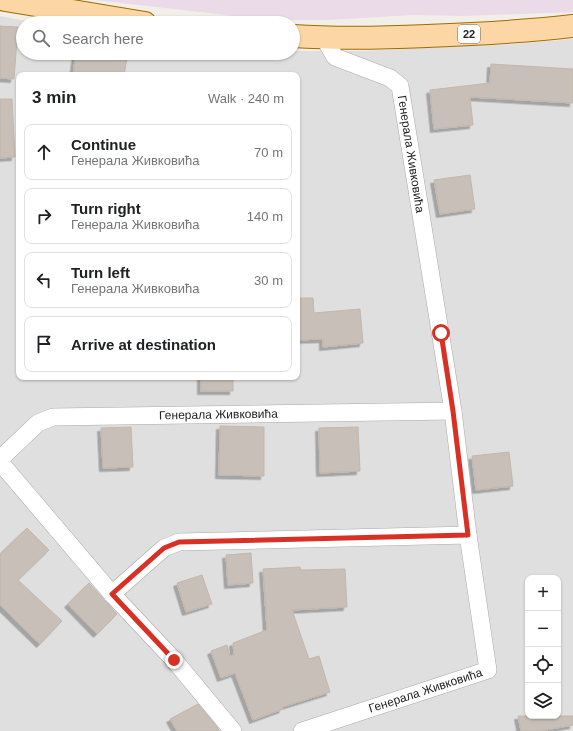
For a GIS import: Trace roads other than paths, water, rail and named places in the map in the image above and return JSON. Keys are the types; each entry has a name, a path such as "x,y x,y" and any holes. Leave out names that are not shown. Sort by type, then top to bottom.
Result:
{"main road":[{"path":"4,0 102,16"},
{"name":"22","path":"300,36 324,38 464,35 573,26"}],"street":[{"name":"Генерала Живковића","path":"302,731 488,670 468,535 453,411 400,86 390,78 335,58 324,38"},
{"name":"Генерала Живковића","path":"233,731 174,660 112,594 0,460 38,423 53,417 453,411"},
{"path":"112,594 164,548 179,542 468,535"}]}
